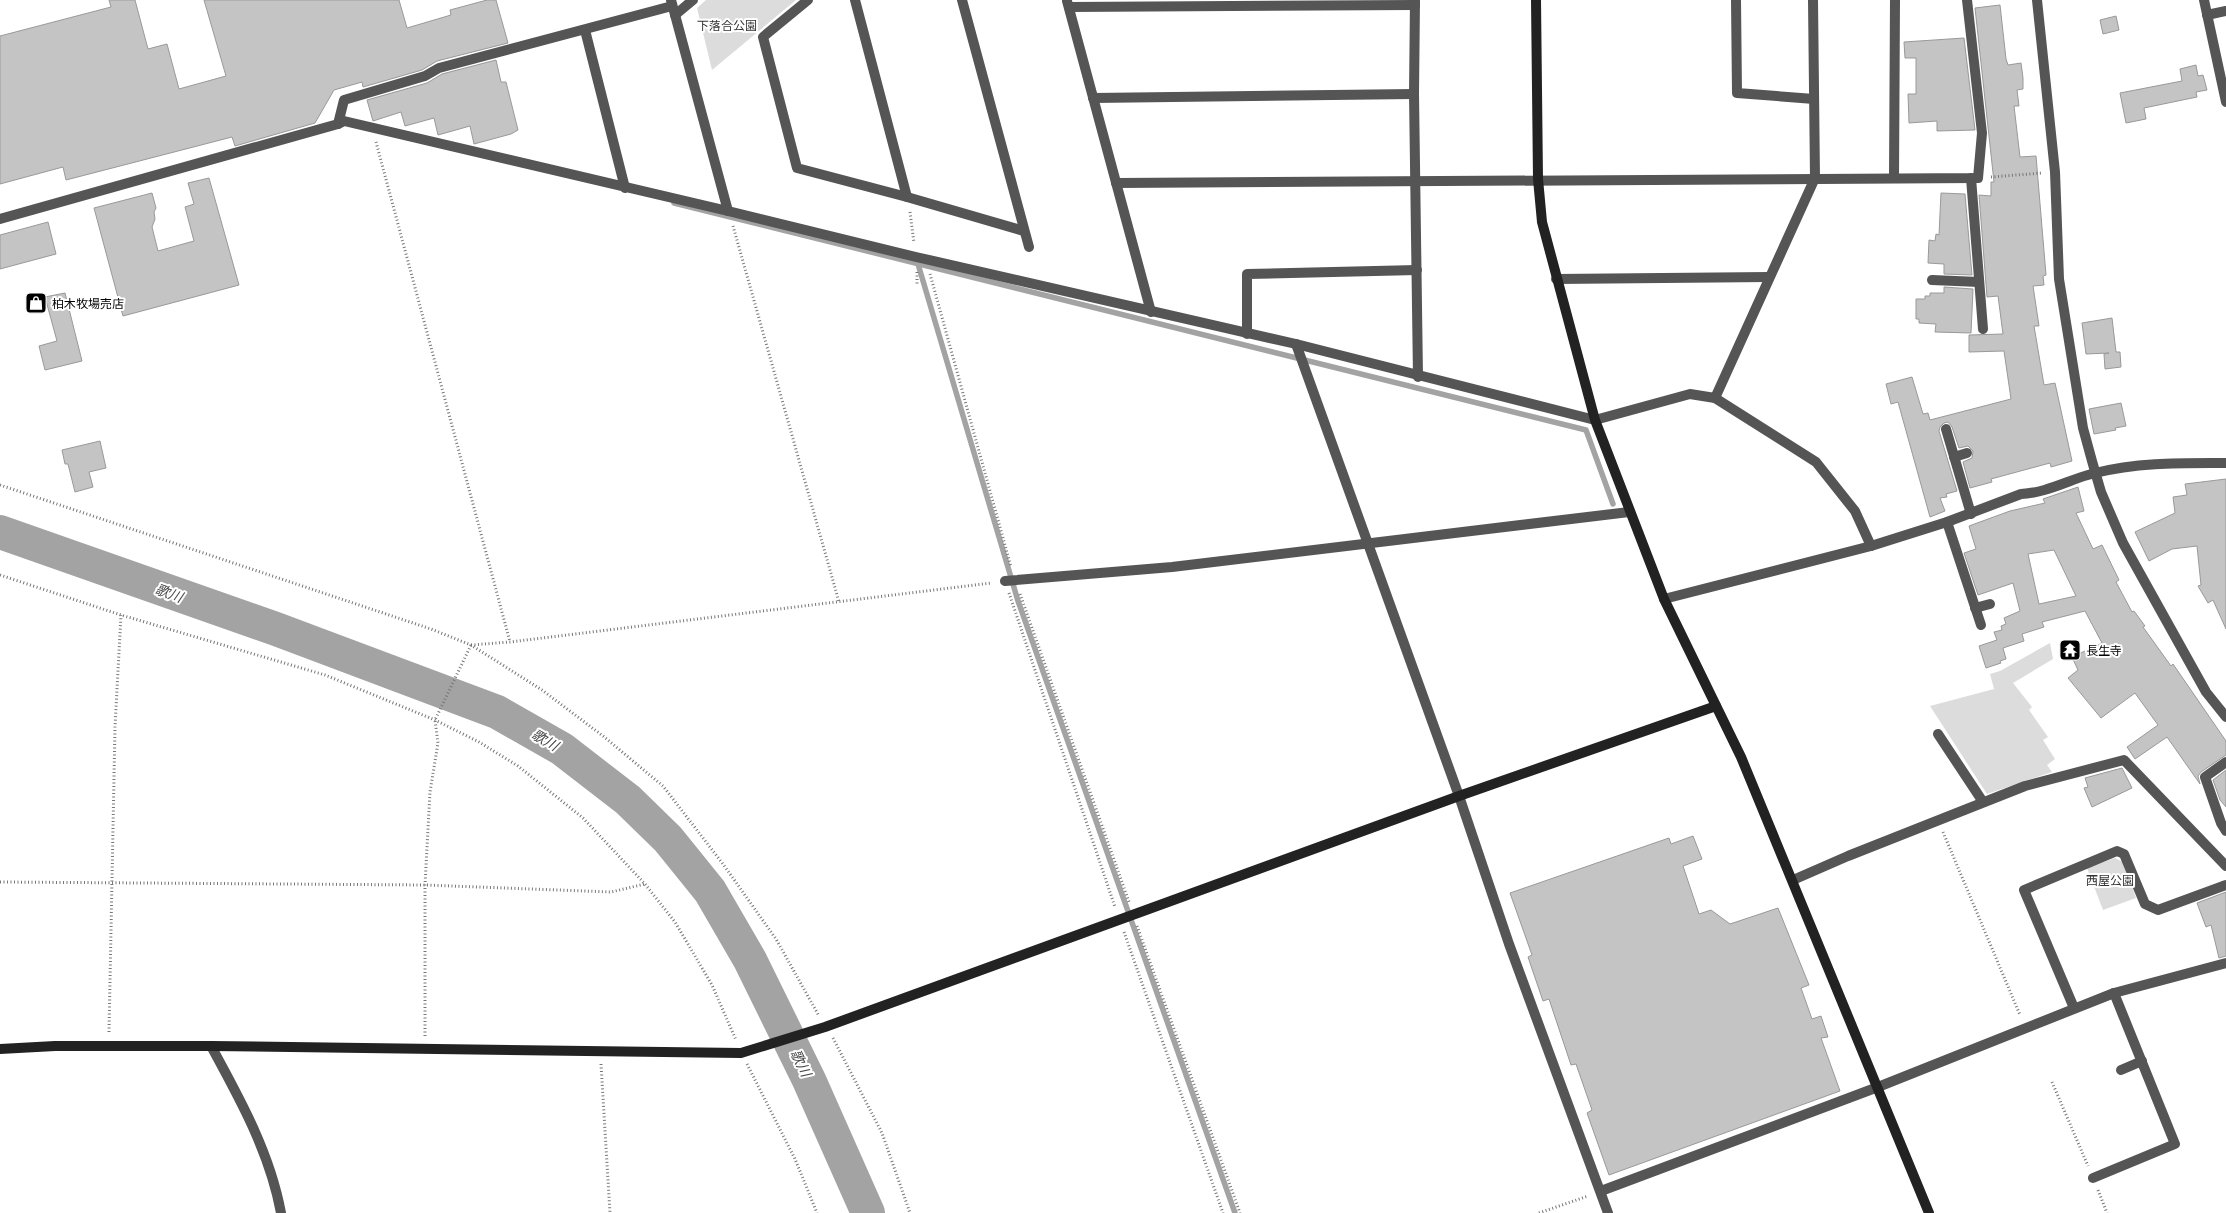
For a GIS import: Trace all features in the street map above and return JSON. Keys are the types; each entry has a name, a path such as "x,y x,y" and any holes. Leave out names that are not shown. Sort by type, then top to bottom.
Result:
{"street":[{"path":"338,124 344,100 425,76 439,68 673,7 693,0"},
{"path":"808,0 763,37 797,168 908,197 1024,231"},
{"path":"854,0 908,197"},
{"path":"962,0 1029,246"},
{"path":"1536,0 1538,179 1542,222 1595,420 1664,599 1741,757 1929,1213"},
{"path":"1736,0 1736,93 1814,99"},
{"path":"1715,398 1814,178 1813,0"},
{"path":"1894,178 1895,0"},
{"path":"1967,0 1982,133 1974,178 1983,329"},
{"path":"2037,0 2056,172 2059,279 2083,428 2101,492 2123,543 2206,692 2226,718"},
{"path":"2204,0 2226,102"},
{"path":"1151,312 1068,3 1415,2 1414,94 1418,377"},
{"path":"673,7 728,211"},
{"path":"2207,15 2226,11"},
{"path":"585,30 625,188"},
{"path":"1093,98 1414,94"},
{"path":"0,219 344,121 374,130 728,211 1151,312 1296,344 1418,377 1595,420 1690,394 1715,398 1816,462 1855,511 1871,546"},
{"path":"1116,183 1416,182 1538,179 1974,178"},
{"path":"1247,334 1247,274 1417,270"},
{"path":"1556,278 1769,277"},
{"path":"1932,280 1979,282"},
{"path":"1296,344 1459,796 1509,944 1608,1213"},
{"path":"1946,429 1971,514"},
{"path":"1954,457 1967,453"},
{"path":"1664,599 1871,546 1948,522 2021,494 2034,494 2095,473 2146,464 2226,463"},
{"path":"1010,581 1172,567 1629,512"},
{"path":"1948,522 1981,625"},
{"path":"1975,608 1990,604"},
{"path":"0,1049 211,1046 741,1052 826,1027 1459,796 1716,706"},
{"path":"1938,734 1983,802"},
{"path":"1793,880 2025,786 2124,760 2226,866"},
{"path":"2226,762 2206,777 2221,823 2226,831"},
{"path":"2074,1008 2024,890 2117,851 2124,854 2144,904 2158,910 2226,885"},
{"path":"1601,1191 1878,1087 2114,993 2226,962"},
{"path":"2093,1178 2175,1144 2114,993"},
{"path":"211,1046 250,1116 278,1196 281,1213"},
{"path":"2121,1070 2142,1061"}],"path":[{"path":"374,130 510,642"},
{"path":"1974,178 2056,172"},
{"path":"908,197 921,258 1010,581 1120,920 1223,1213"},
{"path":"728,211 839,602"},
{"path":"0,486 431,629 471,645 542,690 603,736 663,786 723,864 776,939 837,1043 882,1133 910,1213"},
{"path":"0,574 121,615 325,675 434,720 479,742 518,766 583,818 645,884 675,922 712,985 741,1052 795,1159 817,1213"},
{"path":"471,645 510,642 1010,581"},
{"path":"1010,581 1240,1213"},
{"path":"109,1046 116,675 121,615"},
{"path":"425,1049 425,885 430,792 438,743 434,720 471,645"},
{"path":"1938,820 2025,1028"},
{"path":"0,882 425,885 611,892 645,884"},
{"path":"601,1051 610,1213"},
{"path":"2052,1082 2107,1213"},
{"path":"1539,1213 1601,1191"}],"green space":[{"name":"下落合公園","path":"706,0 796,0 712,70 697,8"},
{"path":"2050,643 2053,659 2013,683 2032,707 2029,710 2048,737 2043,740 2055,759 2047,765 2052,772 1987,794 1930,706 1994,689 1990,674 2000,671"},
{"name":"西屋公園","path":"2115,858 2123,862 2136,898 2103,910 2087,868"}],"building":[{"path":"109,0 135,0 148,49 167,44 179,89 226,76 204,0 399,0 407,28 451,15 450,10 487,0 496,0 508,43 437,61 422,70 363,87 362,82 334,90 315,123 235,146 232,137 66,180 63,167 0,184 0,36 111,7"},
{"path":"2000,5 2006,59 2008,65 2021,63 2023,78 2023,89 2017,90 2019,106 2014,106 2020,157 2036,156 2046,275 2043,276 2044,285 2033,286 2039,326 2034,326 2044,385 2055,383 2072,461 2051,467 2050,463 1991,479 1992,482 1970,488 1963,462 1972,458 1973,451 1968,446 1959,448 1952,427 1948,422 1944,423 1939,431 1957,491 1946,494 1947,497 1940,498 1945,511 1930,517 1898,402 1891,404 1886,384 1912,377 1923,414 1928,413 1930,420 2011,399 2004,351 1969,352 1969,335 2003,334 1998,296 1987,297 1979,195 1991,196 1991,182 1994,182 1975,8"},
{"path":"2116,16 2119,30 2103,34 2100,20"},
{"path":"1964,38 1975,130 1937,131 1937,121 1909,123 1908,94 1916,94 1916,58 1905,58 1904,42"},
{"path":"496,60 501,82 506,82 518,130 511,134 474,144 470,126 438,135 434,118 405,126 401,112 373,121 367,100 427,83 442,74"},
{"path":"2196,65 2198,76 2203,75 2207,90 2196,92 2197,97 2144,108 2146,119 2126,123 2120,93 2182,81 2180,69"},
{"path":"209,178 239,285 123,316 94,208 152,193 156,208 152,227 158,251 194,241 185,207 194,204 188,183"},
{"path":"1941,193 1965,194 1972,275 1944,274 1944,264 1928,263 1929,240 1935,241 1936,234 1939,235"},
{"path":"48,222 56,254 0,269 0,235"},
{"path":"1944,287 1973,289 1971,333 1935,332 1936,324 1919,323 1919,319 1916,319 1916,299 1925,299 1925,296 1930,296 1930,293 1944,293"},
{"path":"65,293 82,361 45,370 39,346 57,341 45,297"},
{"path":"2112,318 2116,352 2120,352 2121,367 2105,369 2104,354 2109,353 2086,354 2082,323"},
{"path":"2121,403 2126,426 2094,434 2089,409"},
{"path":"100,441 106,468 89,472 93,487 75,492 68,464 65,464 62,450"},
{"path":"2226,479 2226,629 2213,600 2208,603 2198,586 2201,585 2197,546 2172,549 2149,561 2135,532 2175,513 2173,497 2187,495 2185,484"},
{"path":"2078,487 2084,511 2076,513 2093,549 2102,545 2119,580 2116,582 2132,612 2134,611 2145,626 2143,627 2171,666 2173,664 2226,741 2226,755 2201,772 2198,776 2200,784 2167,737 2135,759 2127,747 2158,725 2135,693 2101,718 2068,678 2078,670 2072,657 2102,643 2085,611 2042,622 2044,627 2022,634 2024,641 2003,648 2006,659 2000,661 2001,663 1986,668 1979,646 1997,640 1994,632 2002,630 2001,626 2006,624 2004,618 2020,611 2013,583 1978,595 1964,553 1976,549 1969,526 2010,511 2045,503 2043,499","holes":["2054,550 2076,596 2039,604 2028,554"]},
{"path":"2122,768 2132,788 2092,807 2084,788 2088,787 2085,778"},
{"path":"2226,770 2226,807 2220,800 2213,780"},
{"path":"1693,836 1702,859 1683,866 1699,914 1711,910 1730,924 1778,908 1809,985 1801,988 1812,1019 1821,1016 1828,1037 1821,1038 1840,1091 1609,1175 1587,1113 1592,1110 1576,1064 1571,1065 1549,999 1543,1001 1528,957 1532,955 1510,893 1669,838 1671,844"},
{"path":"2226,892 2226,956 2219,958 2211,925 2206,927 2197,903"}],"waterway":[{"path":"674,203 1586,430 1613,504"},
{"path":"918,264 1018,601 1235,1213"},
{"name":"歌川","path":"0,532 276,629 497,712 562,749 628,800 668,839 710,891 750,960 809,1080 868,1213"}],"place":[{"name":"柏木牧場売店","path":"36,303"},
{"name":"長生寺","path":"2070,650"}]}
